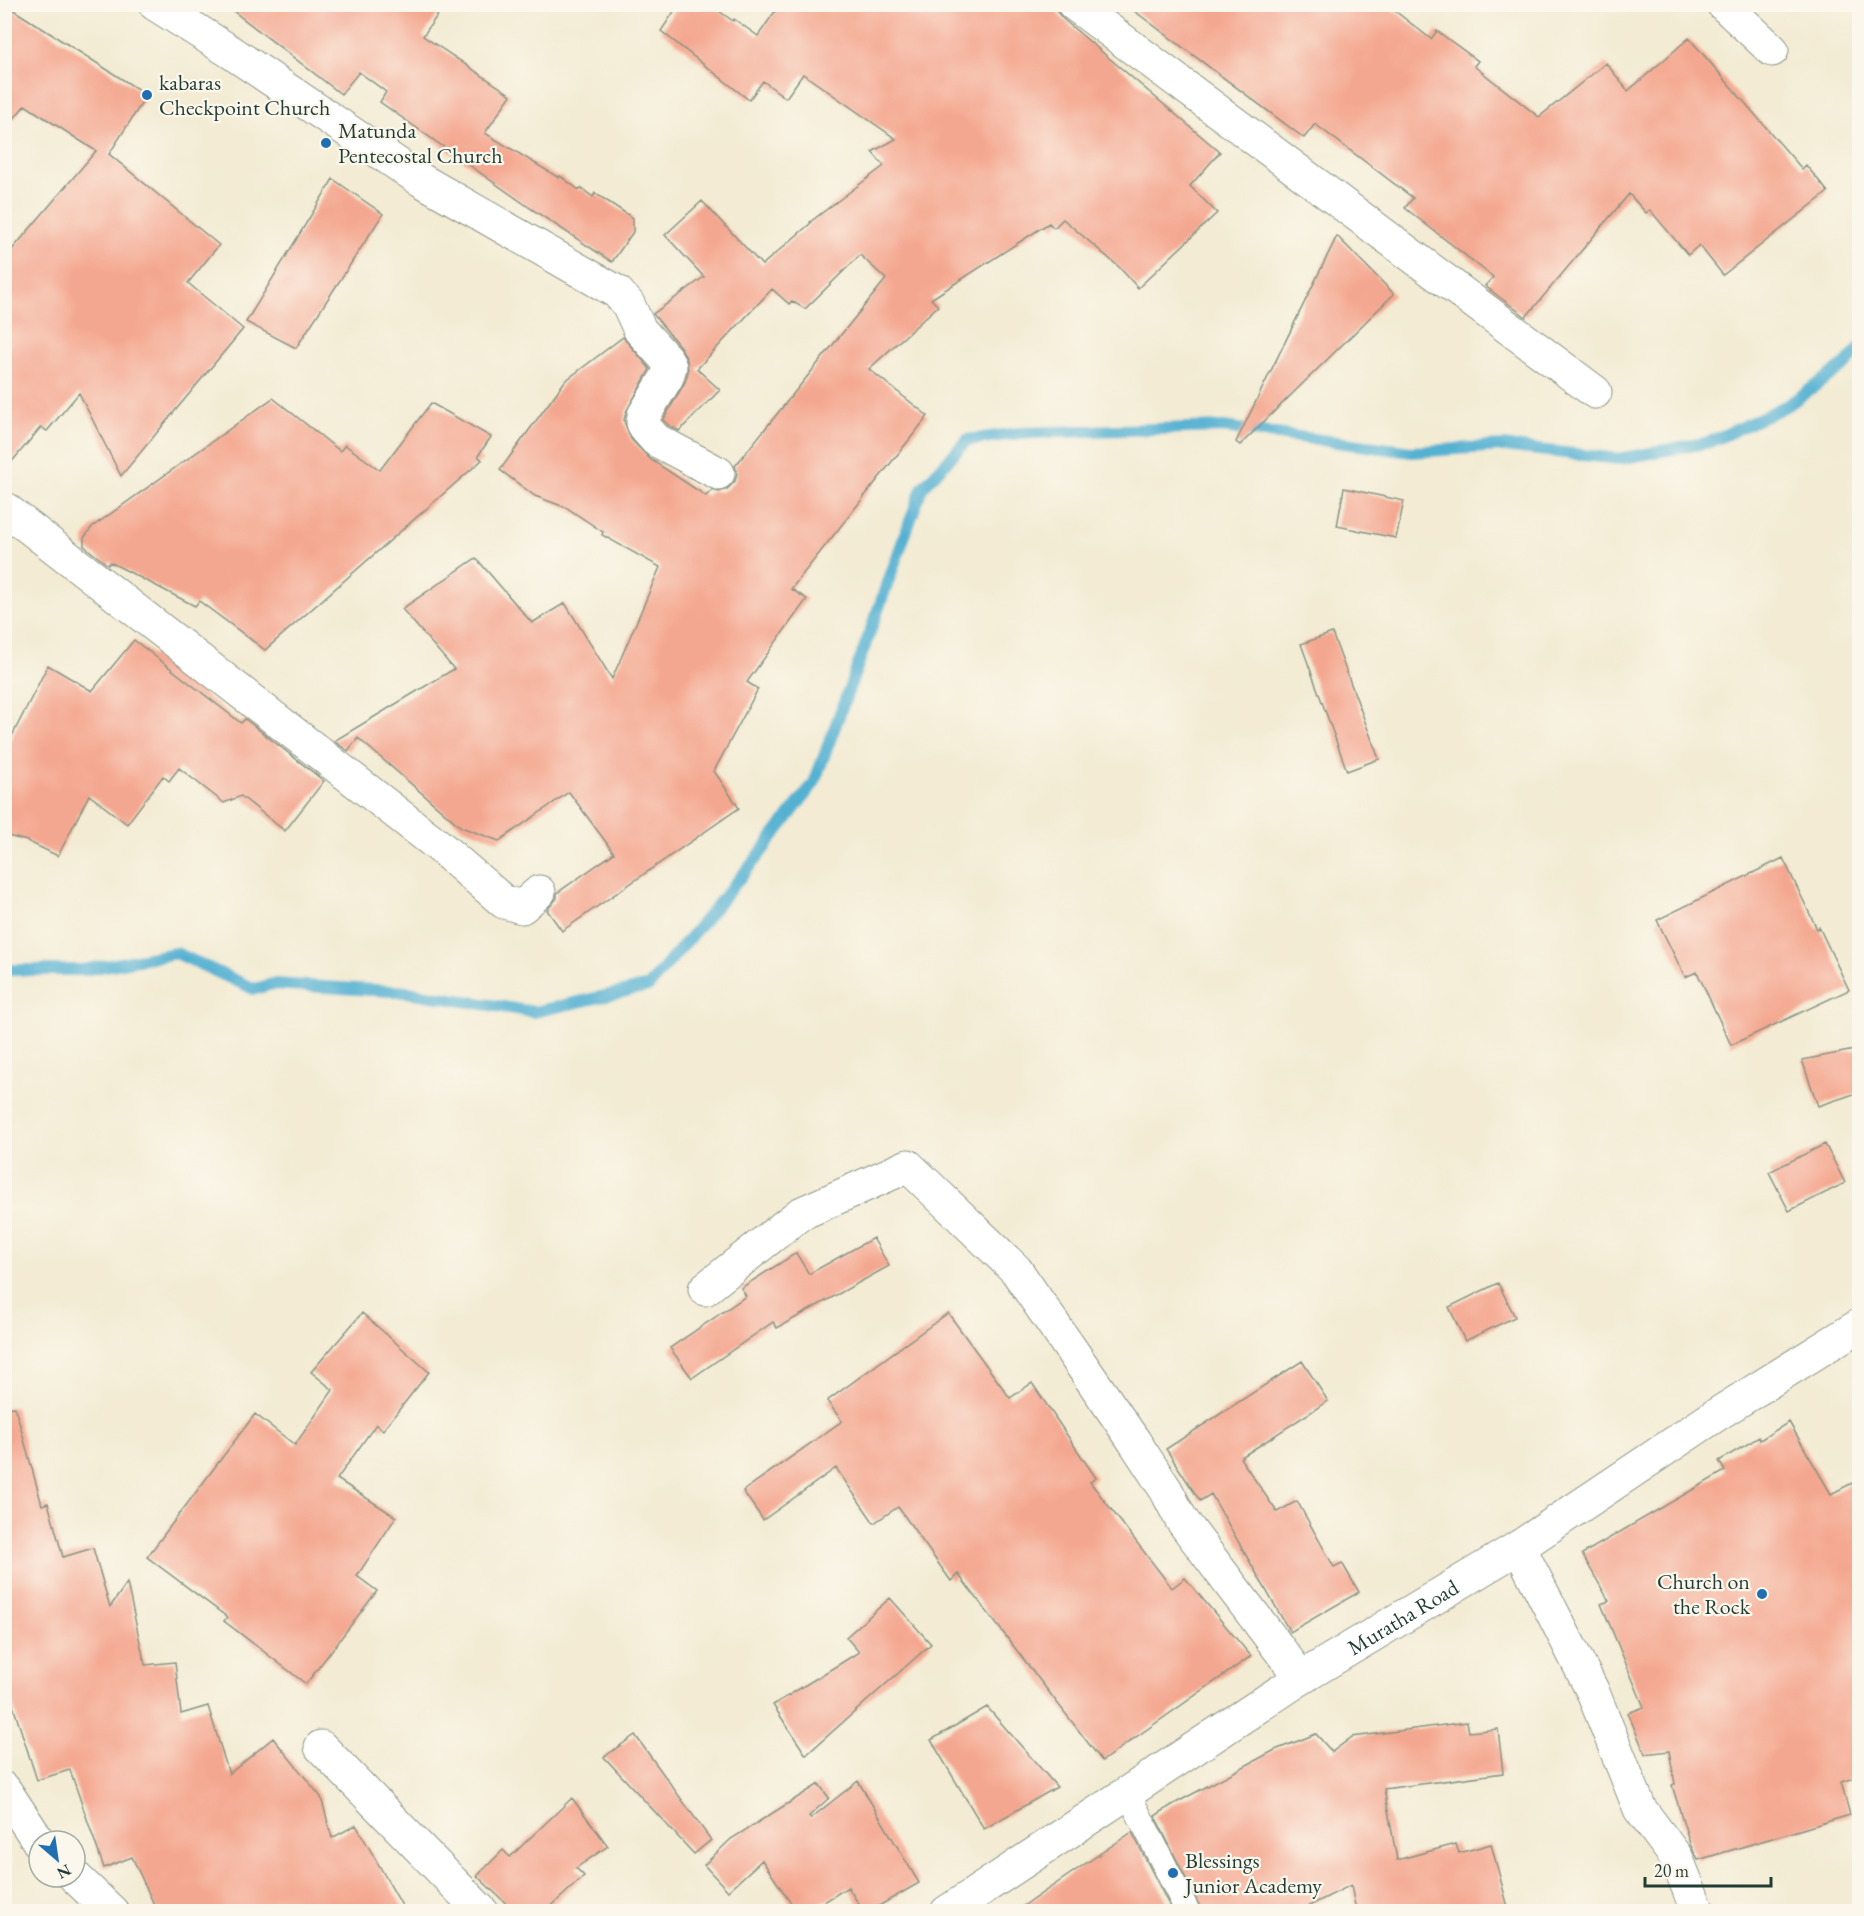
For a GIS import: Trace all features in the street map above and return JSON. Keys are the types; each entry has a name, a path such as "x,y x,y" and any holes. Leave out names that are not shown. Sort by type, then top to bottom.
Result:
{"street":[{"path":"155,4 422,180 617,292 628,304 640,330 667,360 670,367 667,377 644,415 646,430 656,440 718,473"},
{"path":"1074,4 1595,392"},
{"path":"1723,4 1772,50"},
{"path":"4,508 439,846 504,902 522,907 539,892"},
{"path":"705,1289 800,1214 908,1166 1016,1269 1134,1441 1166,1490 1181,1519 1301,1678"},
{"name":"Muratha Road","path":"947,1911 1301,1678 1519,1547 1716,1415 1860,1325"},
{"path":"1519,1547 1592,1690 1640,1809 1676,1857 1698,1911"},
{"path":"321,1747 482,1911"},
{"path":"4,1789 30,1829"},
{"path":"87,1888 112,1911"}],"lane":[{"path":"1128,1793 1188,1911"}],"building":[{"path":"4,4 147,95 109,154 219,245 188,283 243,329 121,476 79,393 47,431 41,427 4,471 4,259 96,151 25,105 4,131"},
{"path":"224,4 445,4 423,36 511,95 485,133 559,178 560,176 579,190 581,188 593,197 595,193 633,218 633,232 612,262 530,208 380,102 386,92 359,72 341,94"},
{"path":"679,4 709,4 758,36 780,4 1056,4 1057,12 1063,19 1220,152 1190,186 1217,213 1138,288 1119,267 1063,219 1054,228 1049,223 931,299 938,306 869,369 928,416 791,589 807,599 747,682 758,689 714,771 739,808 562,931 547,910 557,898 557,893 614,853 569,792 499,841 461,827 358,738 348,751 334,741 454,669 402,609 476,558 532,623 565,603 612,679 660,567 602,535 603,532 567,508 535,496 500,470 565,381 623,337 650,369 626,412 624,421 631,439 650,459 706,496 712,490 719,492 727,489 735,481 737,473 735,466 886,279 860,255 805,309 792,301 789,304 772,289 697,369 720,390 679,431 663,420 685,382 688,372 687,360 681,348 653,314 704,277 665,235 702,201 762,265 810,222 884,166 872,152 896,139 803,74 786,98 763,81 749,100 661,31"},
{"path":"1125,4 1386,4 1431,39 1437,31 1478,61 1474,66 1539,117 1606,63 1628,91 1689,38 1802,169 1806,165 1828,192 1723,275 1699,245 1688,255 1650,210 1646,213 1629,194 1526,317 1485,286 1493,277 1405,208 1413,198 1315,124 1304,138"},
{"path":"333,179 383,214 296,348 246,322"},
{"path":"1337,236 1394,294 1240,445 1236,442"},
{"path":"273,398 340,451 345,445 380,470 431,403 491,437 478,456 482,460 265,650 199,601 195,606 110,562 108,565 84,546 84,538 92,527"},
{"path":"1344,488 1404,501 1396,538 1337,526"},
{"path":"1332,633 1379,759 1347,771 1301,644"},
{"path":"134,640 241,723 245,719 324,781 285,831 241,796 224,803 179,768 169,781 163,776 127,824 89,795 58,856 27,841 4,835 4,752 48,665 92,691"},
{"path":"1783,858 1849,990 1731,1045 1697,972 1685,977 1657,920"},
{"path":"1860,1049 1860,1092 1818,1106 1802,1060"},
{"path":"1825,1144 1845,1183 1789,1211 1769,1172"},
{"path":"873,1238 889,1266 777,1328 773,1322 692,1378 670,1348 746,1296 741,1288 796,1253 809,1274"},
{"path":"1498,1283 1515,1317 1465,1341 1449,1307"},
{"path":"362,1313 429,1372 383,1430 376,1424 337,1479 396,1517 357,1576 377,1591 306,1684 224,1621 227,1617 147,1557 255,1414 295,1445 333,1390 311,1372"},
{"path":"948,1313 1010,1398 1032,1383 1096,1478 1090,1482 1172,1588 1185,1578 1251,1656 1102,1761 958,1574 951,1581 898,1507 874,1523 836,1468 763,1520 743,1491 842,1421 827,1401"},
{"path":"1302,1361 1328,1401 1240,1458 1277,1512 1297,1501 1334,1567 1342,1563 1359,1592 1290,1632 1211,1494 1200,1501 1166,1449"},
{"path":"15,1407 42,1505 48,1503 63,1557 93,1548 110,1607 127,1583 145,1665 175,1662 181,1714 208,1706 229,1774 273,1738 321,1797 332,1838 356,1825 405,1911 157,1911 132,1857 104,1868 70,1770 37,1780 4,1678 4,1408"},
{"path":"1789,1422 1831,1494 1860,1479 1860,1776 1841,1782 1850,1815 1698,1860 1690,1844 1672,1785 1675,1784 1669,1751 1645,1754 1628,1713 1644,1707 1601,1604 1609,1601 1582,1554 1725,1471 1719,1461"},
{"path":"890,1598 931,1644 806,1755 773,1705 859,1652 846,1637"},
{"path":"987,1707 1057,1787 984,1829 931,1740"},
{"path":"1467,1722 1469,1732 1498,1729 1503,1773 1384,1789 1397,1860 1456,1844 1459,1853 1491,1844 1509,1911 1356,1911 1351,1885 1299,1911 1202,1911 1155,1816 1275,1750 1316,1734 1332,1752 1352,1737"},
{"path":"635,1735 711,1840 694,1854 604,1757"},
{"path":"858,1781 919,1883 870,1911 863,1911 848,1887 810,1911 796,1911 762,1860 728,1891 704,1865 731,1839 819,1784 829,1798 809,1816 811,1818"},
{"path":"572,1798 608,1846 576,1868 584,1876 546,1911 514,1911 477,1876 503,1850 510,1857"},
{"path":"1132,1832 1172,1911 1016,1911"}],"waterway":[{"path":"4,970 83,970 176,953 254,989 273,984 407,992 534,1012 649,986 756,859 814,783 922,488 967,440 1021,433 1223,427 1412,452 1502,446 1619,459 1710,442 1788,405 1846,364 1860,348"}],"place":[{"name":"kabaras Checkpoint Church","path":"147,95"},
{"name":"Matunda Pentecostal Church","path":"326,143"},
{"name":"Church on the Rock","path":"1762,1594"},
{"name":"Blessings Junior Academy","path":"1173,1873"}]}
